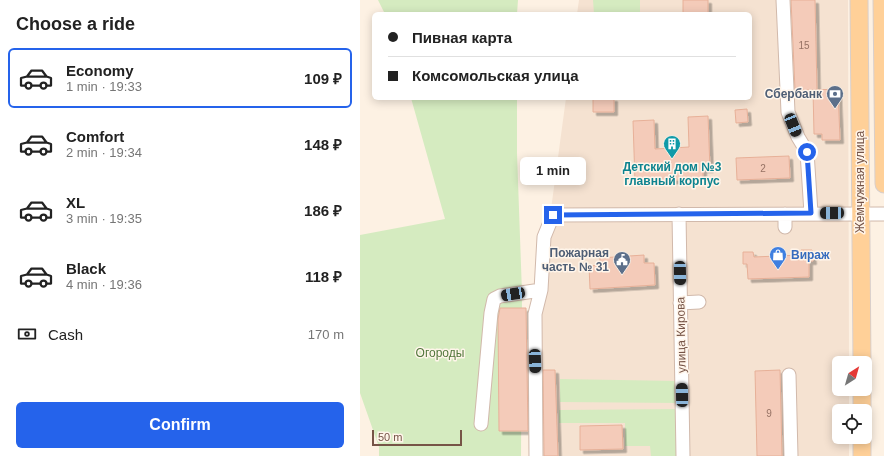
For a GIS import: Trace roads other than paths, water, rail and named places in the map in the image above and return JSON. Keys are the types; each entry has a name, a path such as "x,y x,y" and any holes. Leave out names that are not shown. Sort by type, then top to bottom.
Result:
{"main road":[{"name":"Жемчужная улица","path":"859,0 862,356"},
{"name":"Жемчужная улица","path":"882,0 884,184"},
{"path":"862,444 862,456"}],"street":[{"path":"783,0 788,112 798,137 807,152 811,213"},
{"path":"536,456 535,314 541,290 544,237 553,215 811,213 884,214"},
{"name":"улица Кирова","path":"678,214 682,456"},
{"path":"785,214 785,227"},
{"path":"482,424 491,313 494,299 500,296 541,290"},
{"path":"680,303 699,302"},
{"path":"789,375 791,456"}],"place":[{"name":"Сбербанк","path":"835,109"},
{"name":"Детский дом №3 главный корпус","path":"672,159"},
{"name":"Вираж","path":"778,270"},
{"name":"Пожарная часть № 31","path":"622,275"}],"park label":[{"name":"Огороды","path":"440,353"}]}
